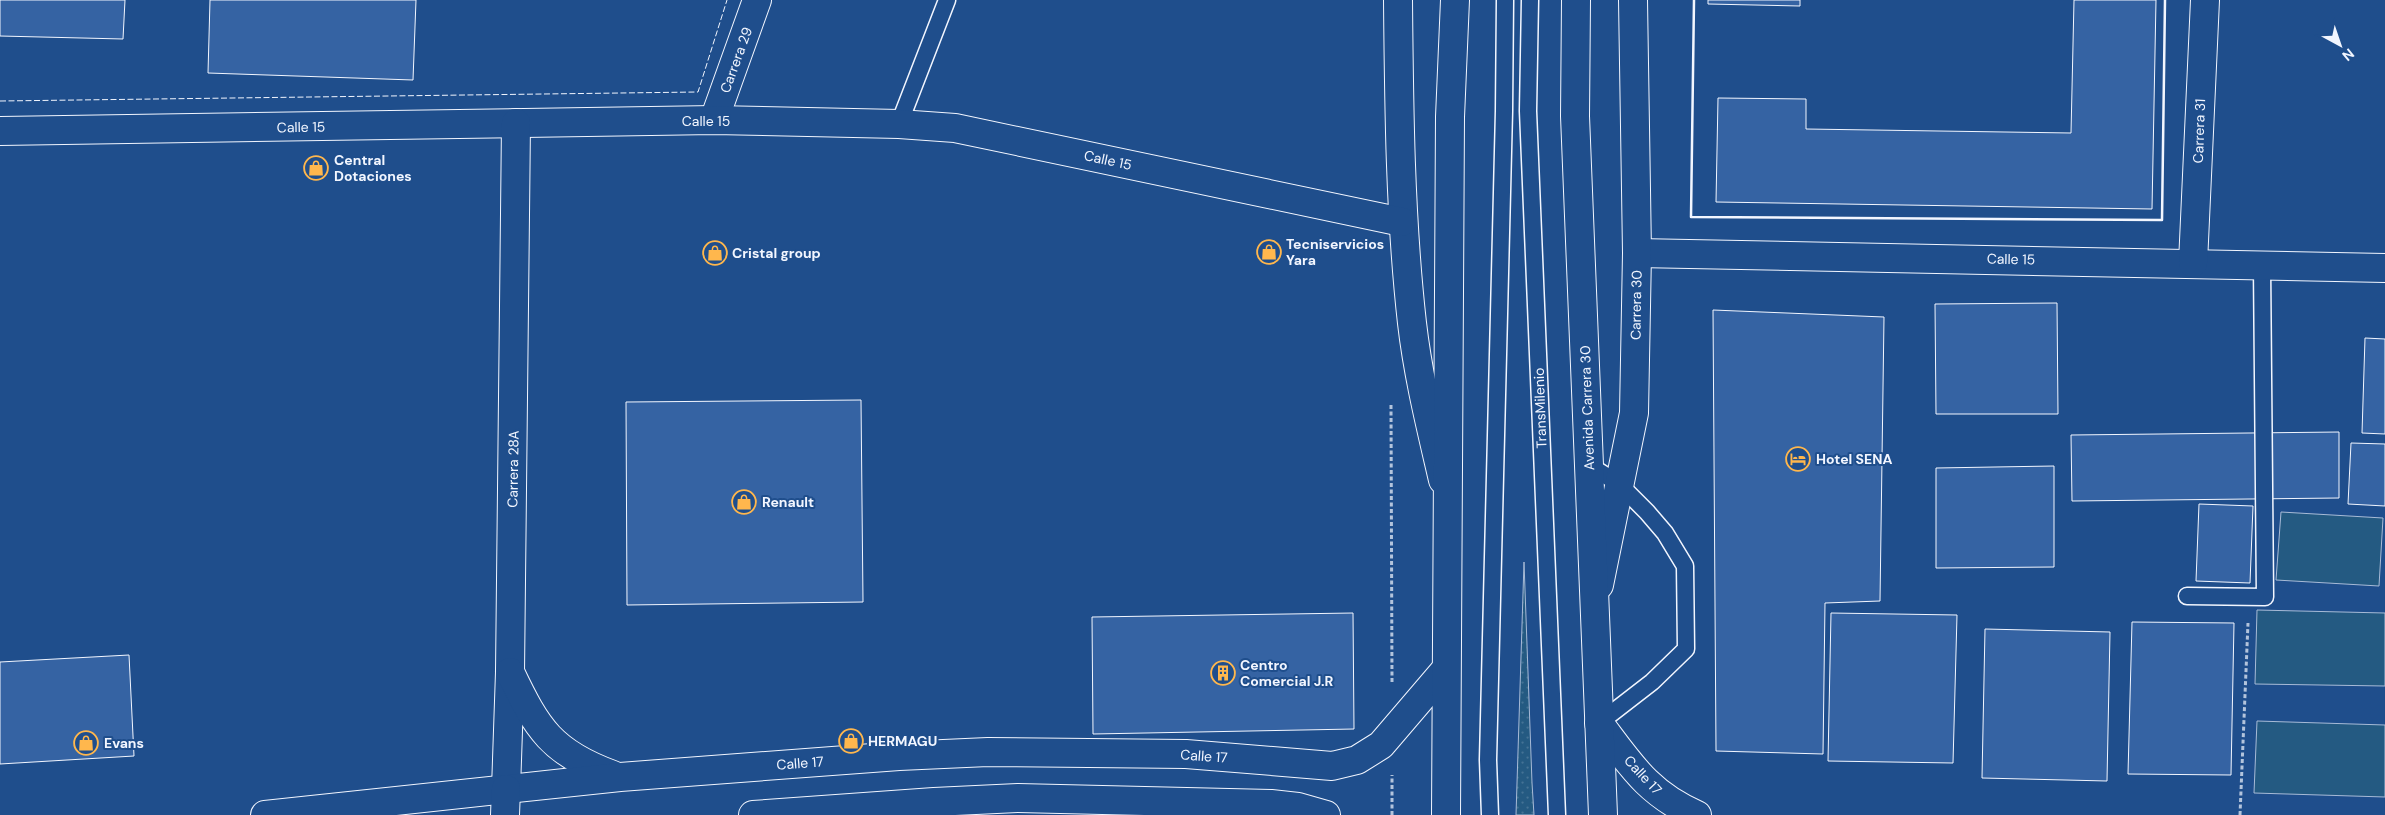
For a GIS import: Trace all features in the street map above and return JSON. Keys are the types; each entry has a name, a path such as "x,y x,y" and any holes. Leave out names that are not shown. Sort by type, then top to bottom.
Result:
{"main road":[{"name":"Carrera 29","path":"714,120 757,0"},
{"path":"1398,0 1402,222 1412,324 1424,398 1447,498"},
{"path":"1446,815 1450,118 1455,0"},
{"name":"Avenida Carrera 30","path":"1576,0 1575,116 1603,815"},
{"name":"Carrera 30","path":"1594,606 1634,414 1637,253 1633,116 1633,0"},
{"name":"Carrera 31","path":"2193,262 2205,0"},
{"name":"Calle 15","path":"0,131 714,120 899,124 955,128 1402,222"},
{"name":"Carrera 28A","path":"506,802 510,672 516,123"},
{"name":"Calle 15","path":"1637,253 2193,262 2385,268"},
{"name":"Calle 17","path":"265,815 506,802 620,777 899,756 988,752 1186,754 1332,766 1356,760 1381,745 1446,669"},
{"path":"510,672 534,719 548,738 568,754 587,765 620,777"},
{"name":"Calle 17","path":"1599,723 1630,764 1654,790 1669,802 1697,815"},
{"path":"753,815 1018,798 1271,804 1298,807 1326,815"}],"lane":[{"path":"899,124 947,0"},
{"path":"1490,815 1488,760 1505,0"},
{"name":"TransMilenio","path":"1530,0 1528,111 1557,815"},
{"path":"2187,596 2265,597 2262,265"},
{"path":"1589,465 1619,484 1666,533 1685,566 1686,649 1652,682 1599,723"}],"path":[{"path":"1391,395 1392,683"},
{"path":"2240,815 2249,597"},
{"path":"1392,733 1392,815"}],"shaded area":[{"path":"2281,512 2383,518 2379,586 2276,580"},
{"path":"1524,562 1532,783 1534,815 1516,815"},
{"path":"2257,610 2385,613 2385,686 2255,684"},
{"path":"2257,721 2385,725 2385,797 2254,793"}],"building":[{"path":"0,0 125,0 123,39 0,36"},
{"path":"210,0 416,0 413,80 208,73"},
{"path":"1708,0 1800,0 1800,6 1708,4"},
{"path":"2074,0 2156,0 2152,209 1716,202 1718,98 1806,99 1806,129 2071,133"},
{"path":"2057,303 2058,414 1936,414 1935,304"},
{"name":"Hotel SENA","path":"1713,310 1884,317 1880,601 1825,603 1823,754 1716,751"},
{"path":"2365,338 2385,339 2385,434 2362,433"},
{"name":"Renault","path":"861,400 863,602 627,605 626,402"},
{"path":"2339,432 2339,498 2072,501 2071,435"},
{"path":"2351,443 2385,444 2385,506 2348,504"},
{"path":"2054,466 2054,567 1936,568 1936,468"},
{"path":"2199,504 2253,506 2250,583 2196,581"},
{"name":"Centro Comercial J.R","path":"1353,613 1354,729 1093,734 1092,617"},
{"path":"1831,613 1957,615 1953,763 1828,761"},
{"path":"2132,622 2234,623 2231,775 2128,774"},
{"path":"1985,629 2110,632 2107,781 1982,778"},
{"path":"129,655 134,756 0,764 0,662"}],"fence":[{"path":"0,101 698,92 727,0"}],"wall":[{"path":"1694,0 1691,217 2162,220 2165,0"}],"place":[{"name":"Central Dotaciones","path":"316,168"},
{"name":"Tecniservicios Yara","path":"1269,252"},
{"name":"Cristal group","path":"715,253"},
{"name":"Hotel SENA","path":"1798,459"},
{"name":"Renault","path":"744,502"},
{"name":"Centro Comercial J.R","path":"1223,673"},
{"name":"HERMAGU","path":"851,741"},
{"name":"Evans","path":"86,743"}]}
